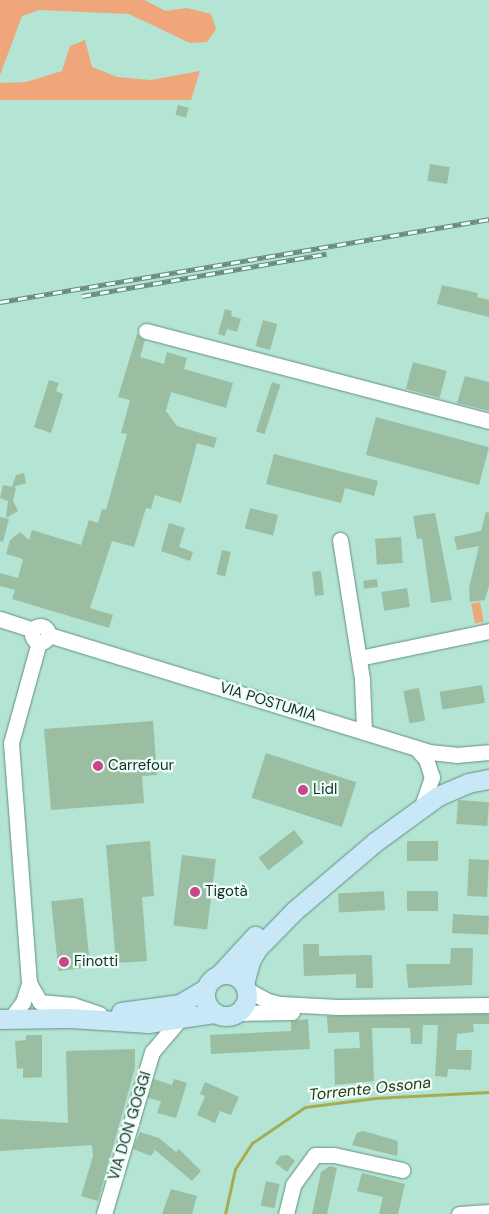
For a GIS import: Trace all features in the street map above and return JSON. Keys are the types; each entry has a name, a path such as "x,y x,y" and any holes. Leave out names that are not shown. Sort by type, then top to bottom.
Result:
{"main road":[{"path":"5,1018 70,1018 215,1013 226,1016 236,1014 246,1000 245,987 253,954 294,912 422,806 468,783 489,764"},
{"path":"468,783 489,779"},
{"path":"70,1018 99,1014 174,1015 205,989 210,979 220,974 253,938 294,912"},
{"path":"220,974 236,976 245,987"},
{"path":"205,989 205,1000 215,1013"}],"street":[{"path":"146,331 489,422"},
{"path":"340,540 360,658 365,708 364,732"},
{"name":"VIA POSTUMIA","path":"0,619 40,636 416,748 456,755 489,752"},
{"path":"360,658 489,631"},
{"path":"5,1018 23,1002 29,983 10,743 40,636"},
{"path":"416,748 426,758 432,778 422,806"},
{"path":"29,983 40,1002 73,1006 99,1014"},
{"path":"245,987 268,1002 339,1007"},
{"path":"236,1014 339,1007 489,1005"},
{"name":"VIA DON GOGGI","path":"104,1214 152,1052 161,1041 174,1015"},
{"path":"286,1214 293,1185 315,1155 334,1155 402,1170"},
{"path":"459,1214 483,1212"}],"shaded area":[{"path":"0,0 144,0 166,11 187,8 211,14 216,29 207,42 190,43 129,14 39,10 22,16 0,75"},
{"path":"85,40 92,67 117,77 151,80 200,71 191,100 0,100 0,83 26,82 62,71 70,46"},
{"path":"480,602 484,622 475,623 471,604"}],"building":[{"path":"178,105 189,108 186,118 175,115"},
{"path":"430,164 450,167 447,184 427,181"},
{"path":"442,285 478,293 477,297 489,300 489,317 437,304"},
{"path":"225,309 232,311 231,316 241,319 237,332 227,329 225,336 218,334"},
{"path":"263,320 277,324 270,350 256,346"},
{"path":"137,334 145,340 140,357 164,364 167,352 187,358 184,369 233,383 226,408 171,392 166,411 177,426 217,438 214,448 197,443 181,503 155,495 151,509 146,508 134,547 112,541 90,608 113,615 109,628 12,599 15,590 0,586 0,573 18,578 23,559 6,554 10,540 20,532 29,540 32,530 81,545 89,520 98,523 102,509 106,510 127,434 121,433 130,400 118,397"},
{"path":"413,362 447,371 440,398 406,389"},
{"path":"465,376 489,382 489,411 457,403"},
{"path":"49,380 59,383 56,391 63,394 51,433 34,427"},
{"path":"272,382 281,385 264,434 256,431"},
{"path":"376,417 489,447 479,485 366,455"},
{"path":"274,454 378,481 374,496 345,488 341,503 266,484"},
{"path":"24,473 26,483 13,487 16,488 13,501 18,511 6,518 8,501 0,498 3,485 12,487 16,475"},
{"path":"250,508 278,515 273,535 245,528"},
{"path":"486,512 489,513 489,586 485,600 470,602 469,588 479,546 457,550 454,537 481,531"},
{"path":"435,513 452,600 431,603 422,538 417,539 413,516"},
{"path":"0,517 9,519 3,542 0,541"},
{"path":"169,523 185,528 179,547 193,552 190,561 161,551"},
{"path":"401,537 403,563 377,565 375,539"},
{"path":"222,550 231,552 225,576 216,574"},
{"path":"321,571 324,595 315,596 312,572"},
{"path":"377,579 378,587 364,589 363,581"},
{"path":"407,588 410,607 384,611 381,592"},
{"path":"482,685 485,703 442,710 440,692"},
{"path":"419,688 425,720 410,723 403,691"},
{"path":"153,721 157,775 142,776 144,803 51,810 44,729"},
{"name":"Lidl","path":"266,753 356,782 342,827 251,798"},
{"path":"458,800 489,802 487,826 456,824"},
{"path":"294,830 304,843 268,870 259,858"},
{"path":"150,841 154,896 142,897 147,961 116,963 106,845"},
{"path":"407,841 438,841 438,861 407,861"},
{"name":"Tigotà","path":"182,855 216,859 207,930 173,925"},
{"path":"469,859 489,860 487,897 467,896"},
{"path":"384,891 385,910 339,912 338,893"},
{"path":"407,891 438,891 438,911 407,911"},
{"path":"83,898 90,968 58,971 51,901"},
{"path":"453,914 489,916 488,935 452,933"},
{"path":"303,944 319,944 319,956 372,955 373,988 356,988 356,974 304,976"},
{"path":"451,948 473,948 472,985 408,988 406,964 450,964"},
{"path":"489,1014 489,1024 473,1024 474,1032 457,1034 456,1050 472,1050 471,1070 448,1069 447,1077 435,1076 438,1025 423,1025 422,1044 411,1044 410,1028 372,1028 374,1081 335,1085 334,1049 360,1048 359,1032 328,1033 327,1016"},
{"path":"308,1019 310,1049 211,1054 210,1035 291,1031 291,1021"},
{"path":"26,1035 42,1035 42,1077 23,1078 23,1068 17,1069 15,1041 26,1040"},
{"path":"135,1049 135,1068 98,1201 81,1196 93,1156 92,1145 0,1151 0,1119 68,1123 66,1051"},
{"path":"154,1079 172,1085 174,1079 187,1083 176,1118 157,1113 161,1101 148,1098"},
{"path":"205,1082 239,1097 231,1115 220,1111 215,1123 197,1115 205,1096 200,1094"},
{"path":"363,1131 398,1142 397,1156 352,1145 357,1133"},
{"path":"140,1132 159,1138 176,1152 179,1149 201,1171 192,1181 155,1150 151,1156 133,1149"},
{"path":"288,1155 295,1161 287,1172 275,1163 280,1156"},
{"path":"330,1166 337,1168 327,1214 312,1214 321,1172"},
{"path":"362,1173 405,1184 398,1214 379,1214 383,1197 357,1191"},
{"path":"266,1181 280,1184 274,1208 261,1205"},
{"path":"171,1189 197,1196 192,1214 162,1214"}],"waterway":[{"name":"Torrente Ossona","path":"225,1214 235,1169 252,1143 305,1107 375,1098 489,1092"}],"railway":[{"path":"0,302 489,219"},
{"path":"82,296 326,254"}],"place":[{"name":"Carrefour","path":"98,766"},
{"name":"Lidl","path":"303,790"},
{"name":"Tigotà","path":"195,892"},
{"name":"Finotti","path":"64,962"}]}
